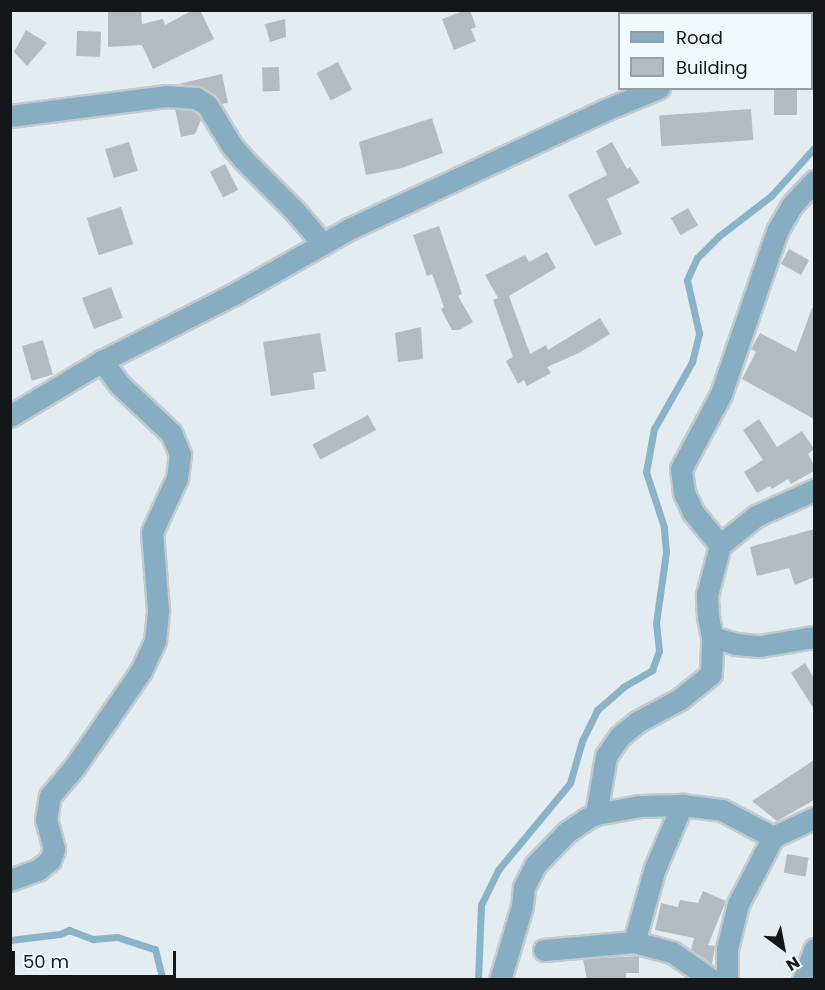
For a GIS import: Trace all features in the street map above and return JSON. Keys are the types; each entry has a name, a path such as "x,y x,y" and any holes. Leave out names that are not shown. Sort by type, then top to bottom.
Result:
{"street":[{"path":"10,416 102,361 237,293 323,244 425,192 653,90"},
{"path":"10,117 166,96 196,98 207,105 244,161 295,211 323,244"},
{"path":"720,545 693,512 684,493 681,469 721,394 777,231 792,205 814,181"},
{"path":"10,880 38,870 50,860 54,849 46,820 51,796 73,769 141,671 155,641 158,610 152,532 177,478 180,454 171,433 119,384 102,361"},
{"path":"597,814 606,756 620,736 637,722 680,699 711,674 712,637 708,617 708,595 712,569 720,545 756,516 814,490"},
{"path":"712,637 736,644 760,646 814,637"},
{"path":"500,980 522,906 524,887 535,865 567,832 597,814 654,804 722,810 772,837"},
{"path":"634,942 655,868 682,806"},
{"path":"727,980 727,949 738,904 772,837 814,818"},
{"path":"544,950 634,942 672,952 712,980"},
{"path":"803,980 814,949"}],"building":[{"path":"108,10 141,10 142,24 163,19 165,25 193,10 200,10 214,39 153,69 142,45 108,47"},
{"path":"470,10 476,27 471,29 476,41 454,50 442,19"},
{"path":"285,19 286,37 270,42 265,24"},
{"path":"26,30 47,43 27,66 14,52"},
{"path":"77,31 101,32 100,57 76,56"},
{"path":"338,62 352,90 331,101 317,73"},
{"path":"279,67 280,91 263,92 262,68"},
{"path":"222,74 228,103 221,104 214,95 202,87 178,84"},
{"path":"774,90 797,90 797,115 774,115"},
{"path":"175,109 198,114 201,120 195,134 181,137"},
{"path":"751,109 753,140 661,146 659,115"},
{"path":"432,118 443,153 402,168 366,175 359,142"},
{"path":"129,142 138,171 114,178 105,149"},
{"path":"612,142 627,169 630,167 640,183 607,199 622,234 595,246 568,195 607,175 596,151"},
{"path":"225,164 238,190 223,198 210,172"},
{"path":"121,207 133,244 99,255 87,218"},
{"path":"688,208 698,225 681,235 671,218"},
{"path":"439,226 462,294 458,296 473,322 459,330 452,330 441,309 444,307 432,274 427,276 413,235"},
{"path":"789,249 809,260 801,275 781,264"},
{"path":"547,252 556,268 509,296 530,354 546,345 548,350 600,318 610,334 579,353 547,367 551,373 527,386 524,380 518,384 506,361 513,357 493,300 498,298 485,275 525,255 529,262"},
{"path":"111,287 123,318 94,329 82,298"},
{"path":"812,308 814,308 814,419 742,379 756,352 751,349 760,333 796,352"},
{"path":"421,327 423,359 398,362 395,333"},
{"path":"320,333 326,371 313,373 315,389 271,396 263,342"},
{"path":"43,340 53,375 32,381 22,346"},
{"path":"368,415 376,430 320,460 312,445"},
{"path":"759,419 777,447 802,431 814,449 808,454 814,465 814,471 791,484 788,479 772,489 770,486 757,493 744,472 763,460 743,430"},
{"path":"814,529 814,577 795,585 789,568 757,576 750,547"},
{"path":"805,663 814,678 814,709 791,673"},
{"path":"814,760 814,800 777,821 752,801"},
{"path":"787,854 809,858 805,877 784,873"},
{"path":"703,891 726,901 708,945 715,946 712,964 691,950 694,938 655,930 661,903 678,907 680,900 698,903"},
{"path":"639,956 639,973 626,973 626,980 587,980 583,959"}],"waterway":[{"path":"478,980 481,905 498,870 570,783 582,741 597,710 623,687 652,670 659,651 656,623 666,552 664,527 646,472 654,429 692,362 699,333 687,280 697,258 719,236 771,196 814,148"},
{"path":"10,940 60,934 69,930 93,939 117,937 155,949 163,980"}]}
